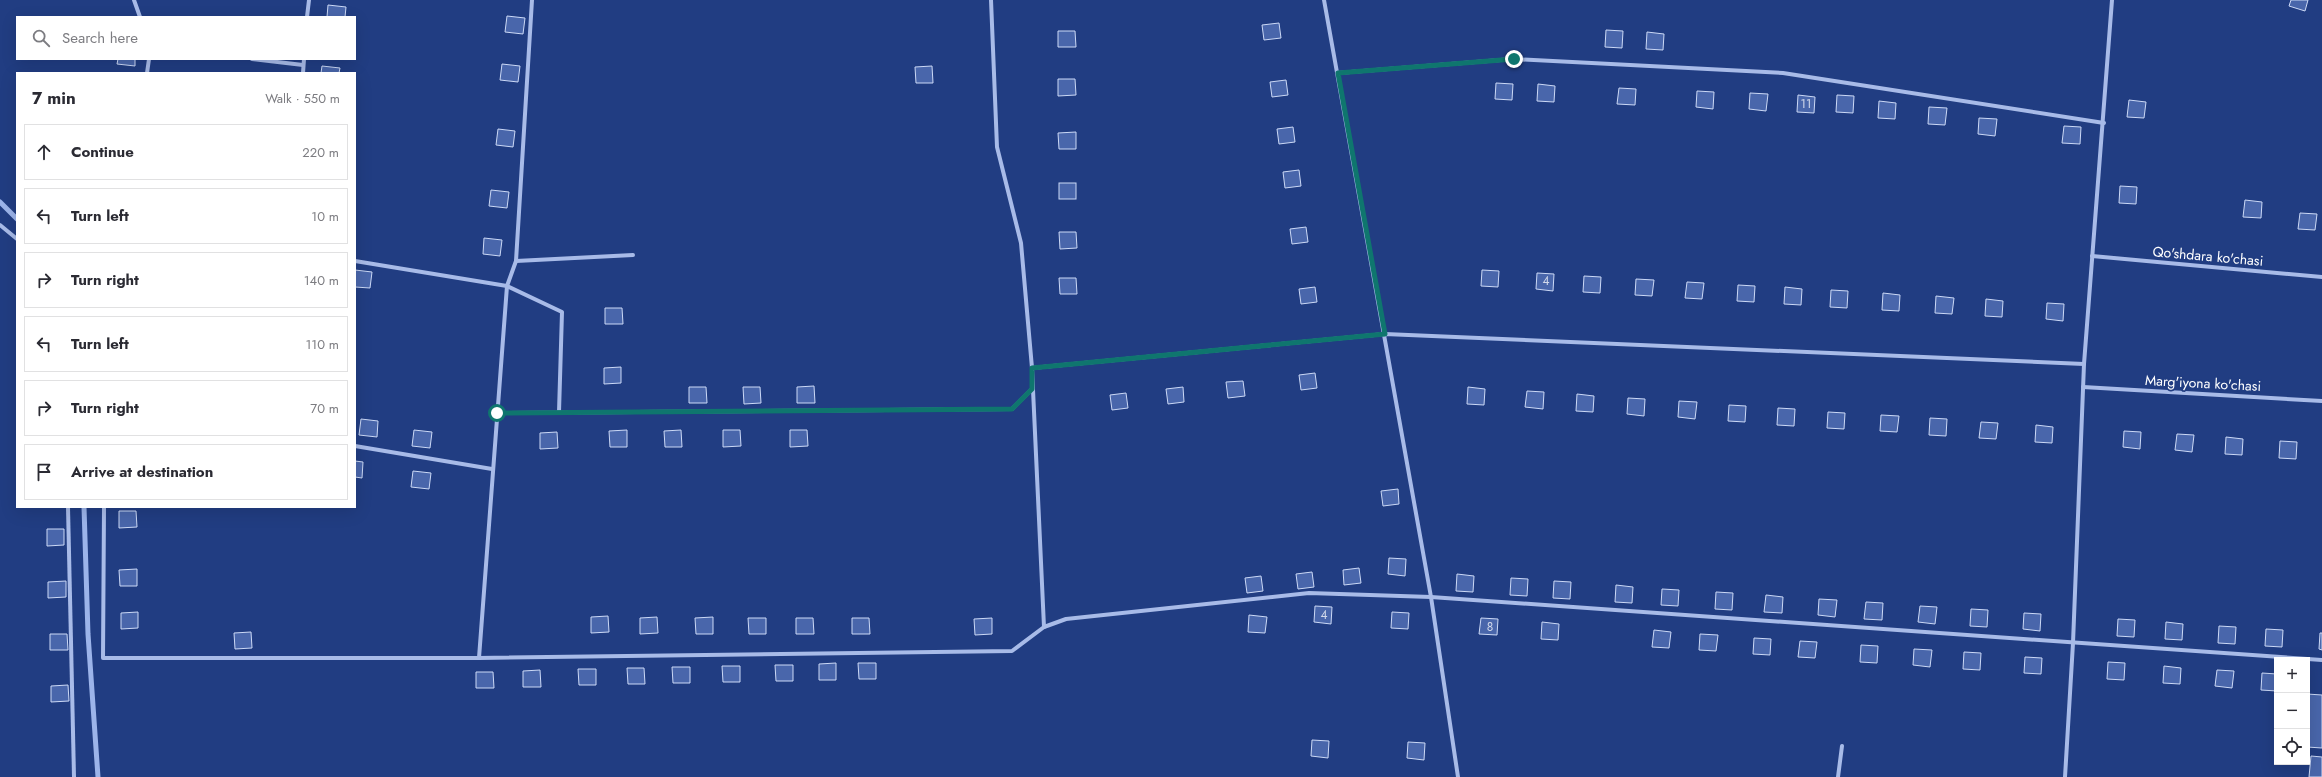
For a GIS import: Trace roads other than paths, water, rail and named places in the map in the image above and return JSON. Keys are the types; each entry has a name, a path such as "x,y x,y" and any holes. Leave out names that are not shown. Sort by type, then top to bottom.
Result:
{"street":[{"path":"134,0 140,16"},
{"path":"307,16 309,0"},
{"path":"479,658 492,469 507,286 516,261 532,0"},
{"path":"991,0 997,147 1021,243 1032,368 1044,627"},
{"path":"1324,0 1431,597 1458,777"},
{"path":"2065,777 2073,643 2084,364 2104,123 2112,0"},
{"path":"1338,73 1514,59 1783,73 2104,123"},
{"path":"147,72 149,60"},
{"path":"260,60 303,65"},
{"path":"303,72 304,60"},
{"path":"0,225 16,238"},
{"path":"516,261 633,255"},
{"name":"Qo'shdara ko'chasi","path":"2092,256 2322,277"},
{"path":"356,261 507,286 562,312 559,412"},
{"path":"1032,368 1385,334 2084,364"},
{"name":"Marg'iyona ko'chasi","path":"2083,387 2322,401"},
{"path":"497,413 1012,409 1032,389"},
{"path":"356,446 492,469"},
{"path":"68,508 74,777"},
{"path":"104,508 103,658 479,658 1012,651 1044,627 1066,619 1309,593 1431,597 2322,660"},
{"path":"1838,777 1842,746"}],"waterway":[{"path":"0,202 16,218"},
{"path":"84,508 88,634 98,777"}]}
